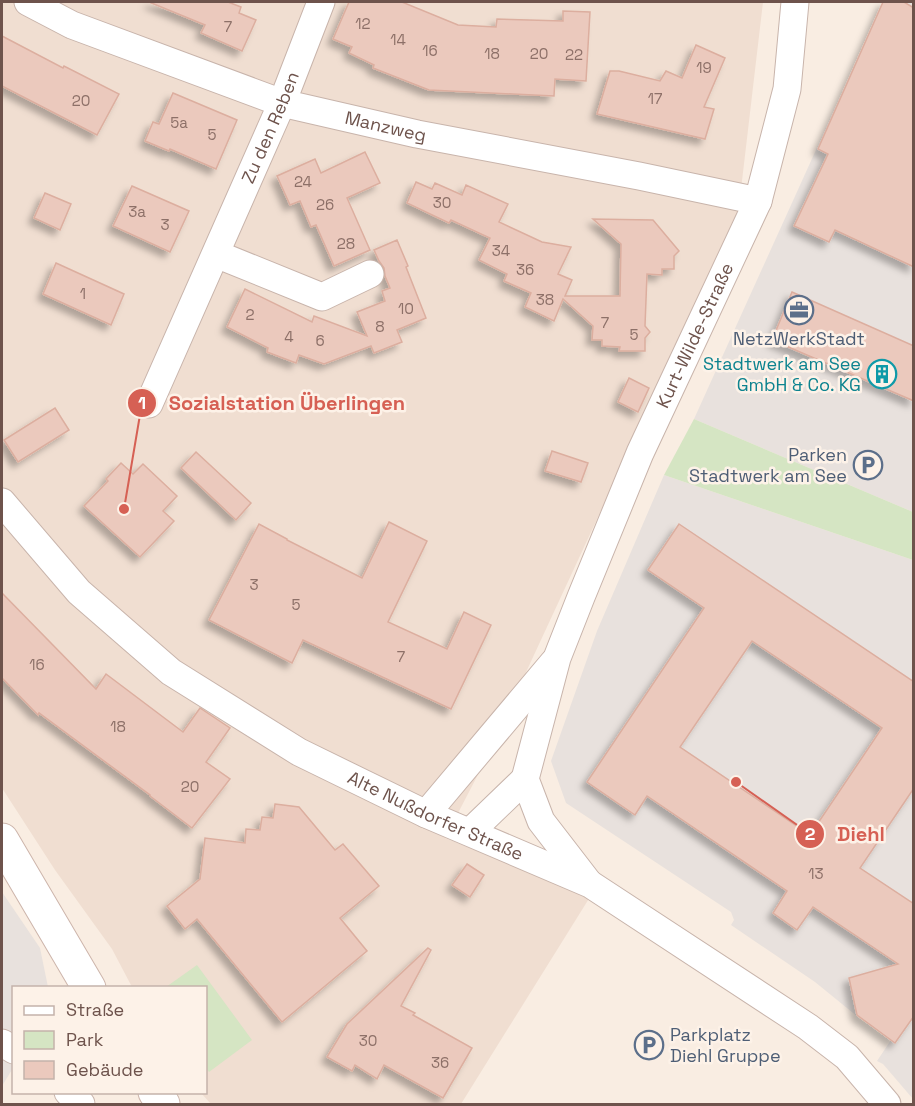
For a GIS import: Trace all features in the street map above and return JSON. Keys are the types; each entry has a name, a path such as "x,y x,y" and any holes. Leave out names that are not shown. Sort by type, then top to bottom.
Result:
{"street":[{"name":"Manzweg","path":"28,2 72,25 282,103 417,134 758,201"},
{"name":"Zu den Reben","path":"149,404 282,103 321,2"},
{"name":"Kurt-Wilde-Straße","path":"525,779 557,658 640,453 758,201 787,89 795,2"},
{"path":"216,254 322,297 370,274"},
{"name":"Alte Nußdorfer Straße","path":"2,502 79,592 171,672 299,752 426,814 590,885 808,1027 847,1058 887,1104"},
{"name":"Kurt-Wilde-Straße","path":"426,814 557,658"},
{"path":"470,832 525,779 541,821 590,885"},
{"path":"2,840 88,986"}],"shaded area":[{"path":"2,2 763,2 738,215 483,765 445,838 590,897 461,1104 211,1104 202,1094 207,1094 207,986 131,986 112,949 55,870 2,788"},
{"path":"883,2 913,2 913,512 694,419"},
{"path":"664,475 913,560 913,1099 883,1064 877,1061 891,1040 871,1015 858,1017 815,982 731,925 734,920 731,912 566,803 551,761 597,631"},
{"path":"2,892 40,948 48,986 12,986 12,1070 2,1086"}],"green space":[{"path":"694,419 913,512 913,560 664,475"},
{"path":"197,965 252,1040 209,1072 207,1069 207,986 167,986"}],"building":[{"path":"149,2 228,2 241,7 239,13 256,20 242,51 201,33 205,25"},
{"path":"349,2 402,2 458,25 496,27 497,19 563,21 563,11 590,12 586,81 555,79 554,96 429,90 373,68 374,65 349,53 352,47 333,39"},
{"path":"883,2 904,2 914,8 914,267 835,230 829,242 794,226 828,154 818,149"},
{"path":"2,36 119,94 97,135 2,86"},
{"path":"696,45 725,58 704,107 714,109 705,139 597,114 610,71 660,81 666,71 682,78"},
{"path":"173,93 237,120 216,169 145,141 153,122 159,124"},
{"path":"365,152 380,183 347,198 370,250 334,266 316,225 311,227 300,201 290,205 277,176 315,159 321,173"},
{"path":"416,182 432,189 435,183 462,195 466,185 508,204 499,222 542,242 571,247 558,274 572,280 565,296 620,296 621,244 593,219 653,220 679,251 674,256 674,269 662,269 662,275 647,274 645,326 650,332 645,338 645,351 619,351 620,347 602,346 602,340 592,340 593,326 563,299 554,321 525,307 531,293 504,281 507,274 479,260 490,238 451,220 449,223 407,203"},
{"path":"132,186 189,211 170,252 113,226"},
{"path":"45,193 71,204 60,230 34,218"},
{"path":"397,240 426,318 397,330 402,342 374,353 371,346 324,364 299,355 296,363 267,352 268,348 227,327 245,289 312,322 314,316 367,336 357,312 385,301 382,291 390,288 384,268 374,250"},
{"path":"56,263 124,294 111,325 43,294"},
{"name":"Stadtwerk am See GmbH & Co. KG","path":"792,292 914,346 914,401 772,340"},
{"path":"629,378 649,388 638,412 618,402"},
{"path":"55,408 69,430 18,462 4,440"},
{"path":"552,451 588,463 581,482 545,471"},
{"path":"196,452 251,503 236,520 181,468"},
{"path":"121,463 133,474 143,464 177,496 163,511 174,521 140,557 84,506 108,481 106,479"},
{"path":"389,522 427,541 388,622 447,649 464,612 491,625 451,709 303,640 292,663 209,620 259,524 362,578"},
{"path":"679,524 914,682 914,788 860,868 914,904 914,1016 895,1043 857,1015 849,978 898,964 813,907 797,930 773,913 787,891 647,796 635,815 587,782 704,608 648,570","holes":["752,641 882,728 810,835 680,747"]},
{"path":"2,593 96,689 106,674 183,732 200,708 230,728 206,762 230,779 192,828 39,713 38,715 2,678"},
{"path":"275,804 299,807 335,850 343,844 379,886 340,918 367,951 282,1022 197,919 185,929 167,906 200,879 205,838 245,843 246,829 260,830 262,817 273,818"},
{"path":"467,864 484,875 470,897 452,885"},
{"path":"428,948 431,950 401,1006 472,1048 443,1098 384,1065 377,1079 355,1065 352,1071 327,1057 347,1024"}],"place":[{"name":"NetzWerkStadt","path":"799,310"},
{"name":"Stadtwerk am See GmbH & Co. KG","path":"882,374"},
{"name":"Parken Stadtwerk am See","path":"868,465"},
{"name":"Sozialstation Überlingen","path":"124,509"},
{"name":"Diehl","path":"736,782"},
{"name":"Parkplatz Diehl Gruppe","path":"649,1045"}]}
